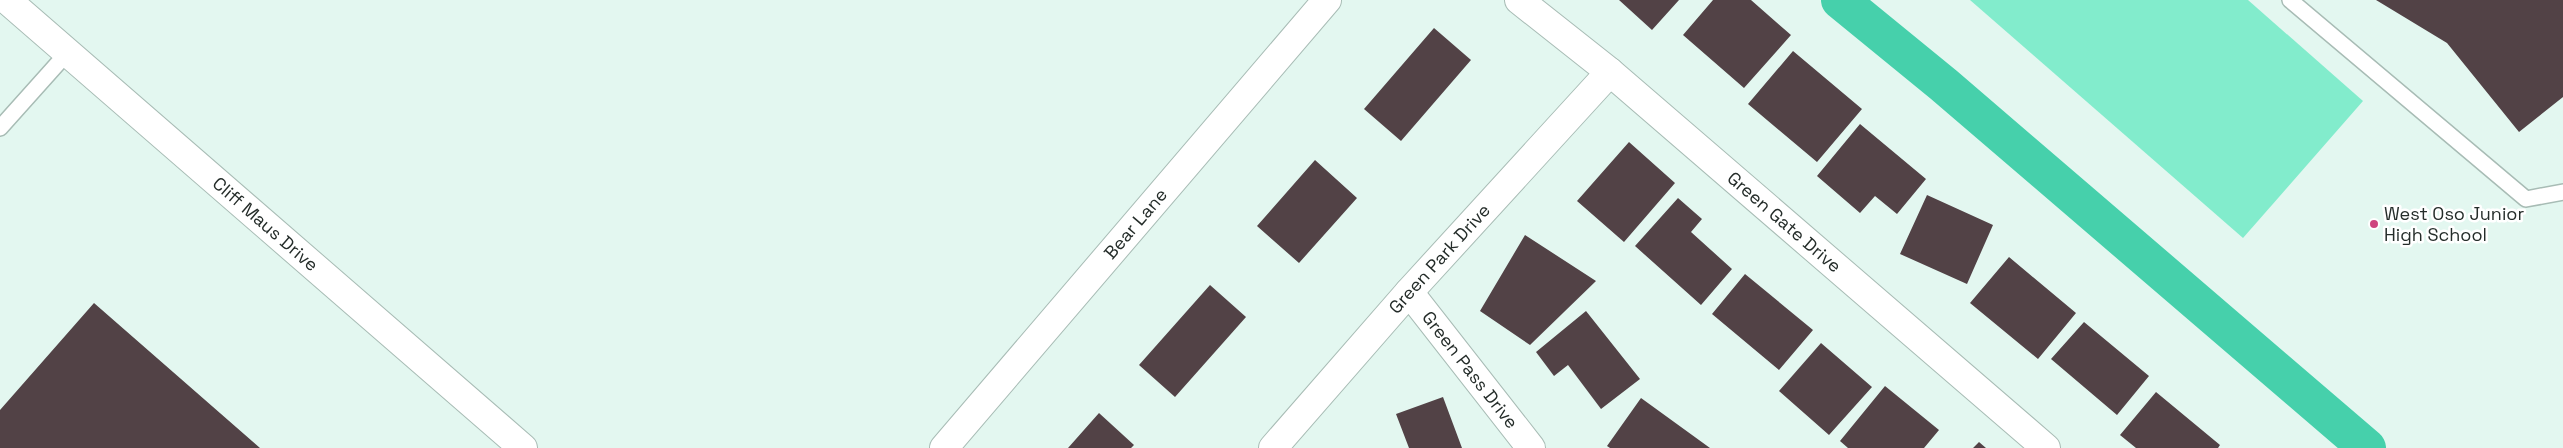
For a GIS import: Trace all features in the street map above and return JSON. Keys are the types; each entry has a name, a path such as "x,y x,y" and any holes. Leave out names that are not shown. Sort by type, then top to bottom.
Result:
{"street":[{"name":"Cliff Maus Drive","path":"8,0 524,448"},
{"name":"Bear Lane","path":"944,448 1327,0"},
{"name":"Green Gate Drive","path":"1519,0 1610,72 2046,448"},
{"name":"Green Park Drive","path":"1273,448 1410,292 1610,72"},
{"name":"Green Pass Drive","path":"1410,292 1531,448"}],"lane":[{"path":"2290,0 2526,199 2563,192"},
{"path":"0,128 68,52"}],"green space":[{"path":"1970,0 2248,0 2363,101 2243,238"}],"building":[{"path":"1619,0 1679,0 1652,30"},
{"path":"1713,0 1751,0 1791,35 1744,88 1683,35"},
{"path":"2376,0 2563,0 2563,97 2519,132 2447,43"},
{"path":"1434,28 1471,60 1401,141 1364,109"},
{"path":"1793,51 1862,109 1817,162 1748,104"},
{"path":"1860,124 1926,179 1897,214 1875,196 1860,213 1817,176"},
{"path":"1629,142 1675,183 1624,242 1577,201"},
{"path":"1315,160 1357,198 1299,263 1257,226"},
{"path":"1927,195 1993,225 1967,284 1900,254"},
{"path":"1678,198 1702,219 1691,232 1732,269 1701,305 1635,246"},
{"path":"1525,235 1596,281 1530,345 1480,311"},
{"path":"2009,257 2076,313 2038,359 1970,303"},
{"path":"1745,274 1813,330 1779,370 1712,314"},
{"path":"1210,285 1246,317 1175,397 1139,365"},
{"path":"94,303 260,448 0,448 0,410"},
{"path":"1586,311 1640,379 1601,409 1568,365 1554,376 1536,352"},
{"path":"2084,322 2149,376 2117,415 2051,359"},
{"path":"1821,343 1872,387 1829,435 1779,391"},
{"path":"1885,386 1939,430 1924,448 1848,448 1840,441"},
{"path":"2156,392 2220,445 2218,448 2136,448 2120,435"},
{"path":"1443,397 1462,448 1409,448 1396,414"},
{"path":"1641,398 1710,448 1610,448 1607,446"},
{"path":"1099,413 1134,445 1131,448 1068,448"},
{"path":"1979,442 1986,448 1973,448"}],"waterway":[{"path":"1840,0 1944,85 2367,448"}],"place":[{"name":"West Oso Junior High School","path":"2374,224"}]}
